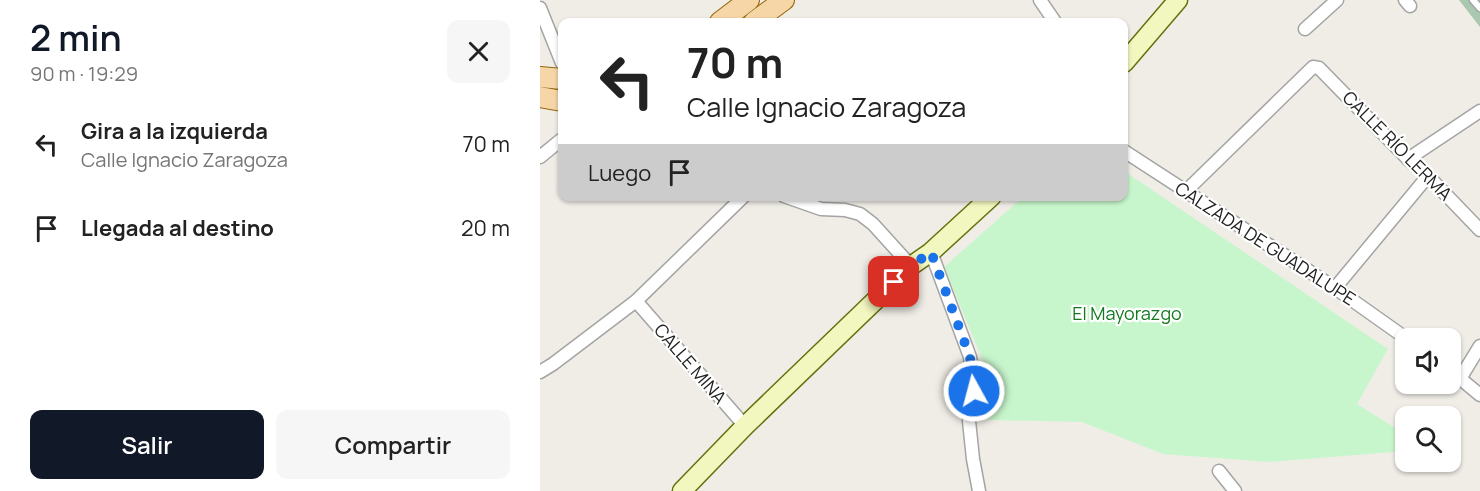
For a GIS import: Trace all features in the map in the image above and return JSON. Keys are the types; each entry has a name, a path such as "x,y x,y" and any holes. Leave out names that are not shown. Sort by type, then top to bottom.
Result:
{"main road":[{"path":"725,18 749,0"},
{"path":"759,18 784,0"},
{"path":"1128,58 1178,0"},
{"path":"540,77 558,79"},
{"path":"540,97 558,100"},
{"path":"682,491 745,426 911,266 931,252 987,201"}],"street":[{"path":"1040,0 1052,18"},
{"path":"1305,29 1337,0"},
{"path":"540,8 558,53"},
{"name":"CALLE RÍO LERMA","path":"1185,192 1313,67 1319,68 1480,230"},
{"path":"1408,159 1480,111"},
{"path":"540,157 558,142"},
{"name":"CALZADA DE GUADALUPE","path":"1128,154 1335,288 1395,330"},
{"path":"1335,288 1428,176"},
{"path":"540,372 554,364 636,301 740,201"},
{"path":"798,201 820,209 845,210 860,214 873,224 911,266"},
{"path":"931,252 970,357 974,391 969,421 976,489"},
{"name":"CALLE MINA","path":"636,301 745,426"},
{"path":"1461,368 1480,346"},
{"path":"1461,378 1480,395"},
{"path":"1219,471 1235,491"}],"lane":[{"path":"1473,0 1480,8"}],"green space":[{"path":"1459,0 1480,0 1480,27"},
{"name":"El Mayorazgo","path":"1128,174 1388,349 1357,404 1395,428 1395,452 1270,462 1163,454 1082,422 988,420 993,385 944,267 1018,201 1128,201"}],"route":[{"path":"894,282 931,252 970,357 974,391"}]}
